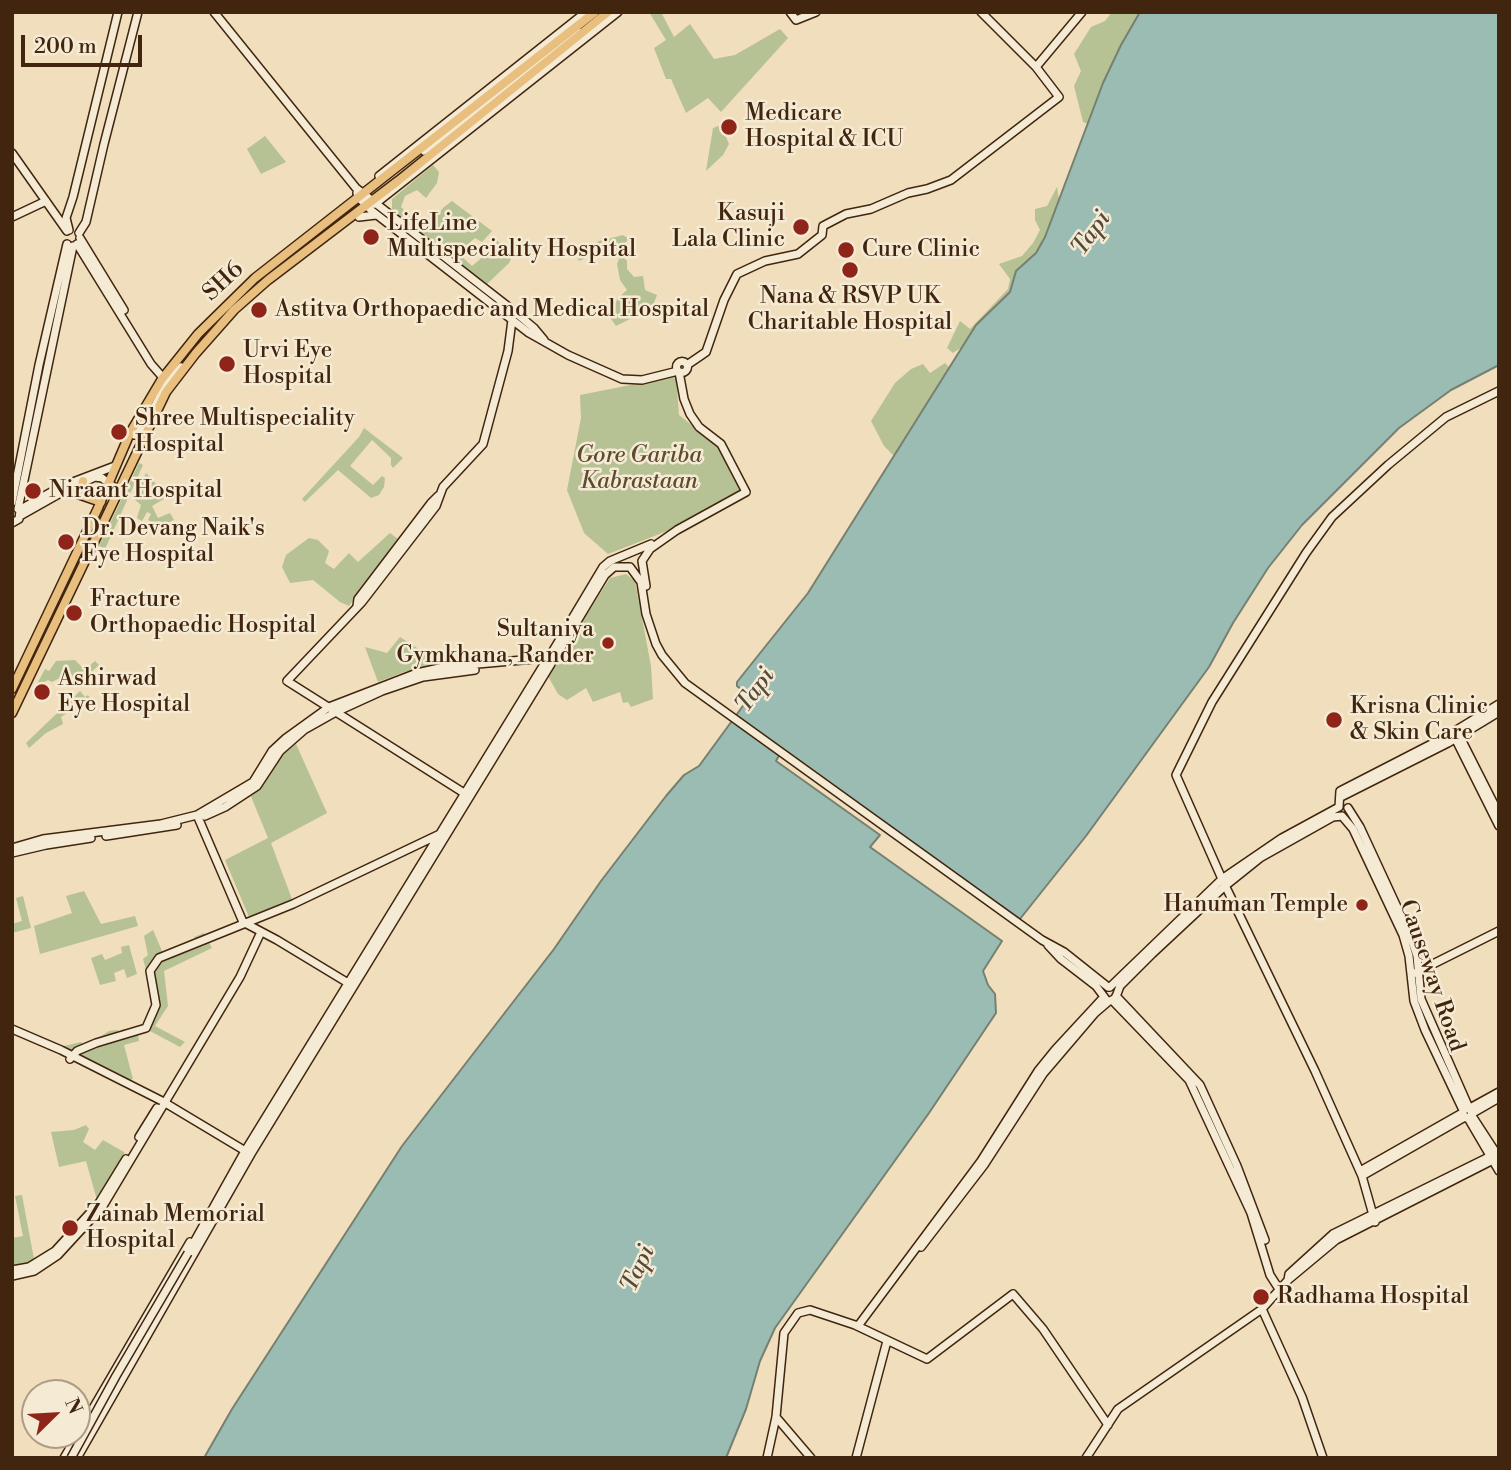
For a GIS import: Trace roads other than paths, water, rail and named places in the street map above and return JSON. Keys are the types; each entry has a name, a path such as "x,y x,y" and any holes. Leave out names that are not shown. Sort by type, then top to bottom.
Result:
{"main road":[{"name":"SH6","path":"364,198 595,12"},
{"name":"SH6","path":"136,436 164,379 198,334 255,278 608,12"},
{"name":"SH6","path":"12,689 101,502 115,466 162,400 164,379"},
{"path":"12,713 118,491 136,436"},
{"path":"79,494 83,481"},
{"path":"66,490 101,502"}],"street":[{"path":"68,231 66,218 118,12"},
{"path":"75,241 86,222 138,12"},
{"path":"214,12 364,198 512,320 568,355 622,379 642,380 679,372"},
{"path":"364,198 586,12"},
{"path":"364,198 602,12"},
{"path":"382,214 386,197 618,12"},
{"path":"790,12 796,20 816,12"},
{"path":"64,1458 182,1254 352,986 603,567 658,541 746,492 721,444 699,427 690,414 684,399 678,363 687,365 706,352 724,300 737,274 765,261 798,254 822,235 823,226 838,218 871,209 908,192 928,189 951,180 1059,97 1036,67 981,12"},
{"path":"1036,67 1082,12"},
{"path":"12,153 68,231"},
{"path":"364,198 386,197"},
{"path":"12,214 45,199"},
{"path":"359,217 382,214 510,308 544,340"},
{"path":"12,523 17,522 16,509 75,241 76,230 68,231 64,236 75,241 151,364 164,379"},
{"path":"464,793 287,681 356,607 358,599 443,487 486,439 508,351 512,320"},
{"path":"1373,1219 1361,1174 1315,1071 1224,882 1187,797 1175,778 1213,702 1306,553 1341,507 1446,417 1499,391"},
{"path":"16,509 60,487 115,466"},
{"path":"16,509 98,477 118,491"},
{"path":"71,1058 96,1043 146,1028 156,1005 150,973 154,963 163,956 293,904 444,835 464,793 605,575 614,567 638,567 645,554 658,541"},
{"path":"631,553 639,555 642,561 649,620"},
{"path":"631,553 626,559 641,582 649,620 662,655 685,683 1042,940 1064,952 1110,995 1143,1035 1181,1071 1201,1094 1251,1213 1270,1275 1274,1277 1279,1289"},
{"path":"12,850 43,839 161,824 200,816 253,782 272,751 286,738 333,710 416,673 444,667 549,659"},
{"path":"1456,734 1499,704"},
{"path":"859,1327 981,1161 1038,1071 1055,1050 1224,882 1282,838 1345,807 1340,794 1499,712"},
{"path":"1456,734 1499,814"},
{"path":"1456,734 1499,826"},
{"name":"Causeway Road","path":"1415,973 1403,935 1353,829 1338,813 1345,807 1360,827 1410,935 1417,956 1415,1001 1425,1030 1468,1113 1496,1156 1499,1171"},
{"path":"200,816 246,923 352,986"},
{"path":"1224,882 1333,817 1342,816"},
{"path":"1415,973 1499,931"},
{"path":"12,1276 34,1271 66,1248 103,1206 234,979 245,965 261,932"},
{"path":"12,1031 132,1088 247,1154"},
{"path":"1468,1113 1499,1092"},
{"path":"1361,1174 1499,1098"},
{"path":"12,1270 29,1267 55,1251 96,1205 162,1104"},
{"path":"74,1458 247,1154"},
{"path":"1086,1458 1118,1409 1262,1310 1288,1280 1289,1274 1333,1234 1373,1219 1496,1156"},
{"path":"74,1458 116,1376 203,1224"},
{"path":"767,1458 776,1417 784,1333 798,1314 810,1310 859,1327 927,1359 1013,1294 1043,1329 1108,1425"},
{"path":"1262,1310 1302,1397 1324,1458"},
{"path":"856,1458 887,1341"},
{"path":"126,1351 132,1359"},
{"path":"74,1458 125,1365 132,1359"},
{"path":"776,1417 811,1458"}],"water":[{"name":"Tapi","path":"1140,12 1499,12 1499,365 1451,390 1399,428 1302,525 1268,568 1209,667 1086,836 1020,919 782,750 776,761 880,835 870,847 1002,941 983,971 995,994 996,1013 929,1113 775,1328 760,1361 746,1409 726,1458 204,1458 232,1409 402,1146 554,949 601,881 666,796 684,775 699,766 748,699 749,696 737,686 737,682 808,593 976,325 1010,292 1016,271 1036,253 1045,237 1103,83"}],"place":[{"name":"Medicare Hospital & ICU","path":"729,127"},
{"name":"Kasuji Lala Clinic","path":"801,227"},
{"name":"LifeLine Multispeciality Hospital","path":"371,237"},
{"name":"Cure Clinic","path":"846,250"},
{"name":"Nana & RSVP UK Charitable Hospital","path":"850,270"},
{"name":"Astitva Orthopaedic and Medical Hospital","path":"259,310"},
{"name":"Urvi Eye Hospital","path":"227,364"},
{"name":"Shree Multispeciality Hospital","path":"119,432"},
{"name":"Niraant Hospital","path":"33,491"},
{"name":"Dr. Devang Naik's Eye Hospital","path":"66,542"},
{"name":"Fracture Orthopaedic Hospital","path":"74,613"},
{"name":"Sultaniya Gymkhana, Rander","path":"608,643"},
{"name":"Ashirwad Eye Hospital","path":"42,692"},
{"name":"Krisna Clinic & Skin Care","path":"1334,720"},
{"name":"Hanuman Temple","path":"1362,905"},
{"name":"Zainab Memorial Hospital","path":"70,1228"},
{"name":"Radhama Hospital","path":"1261,1297"}],"park label":[{"name":"Gore Gariba Kabrastaan","path":"639,469"}]}
